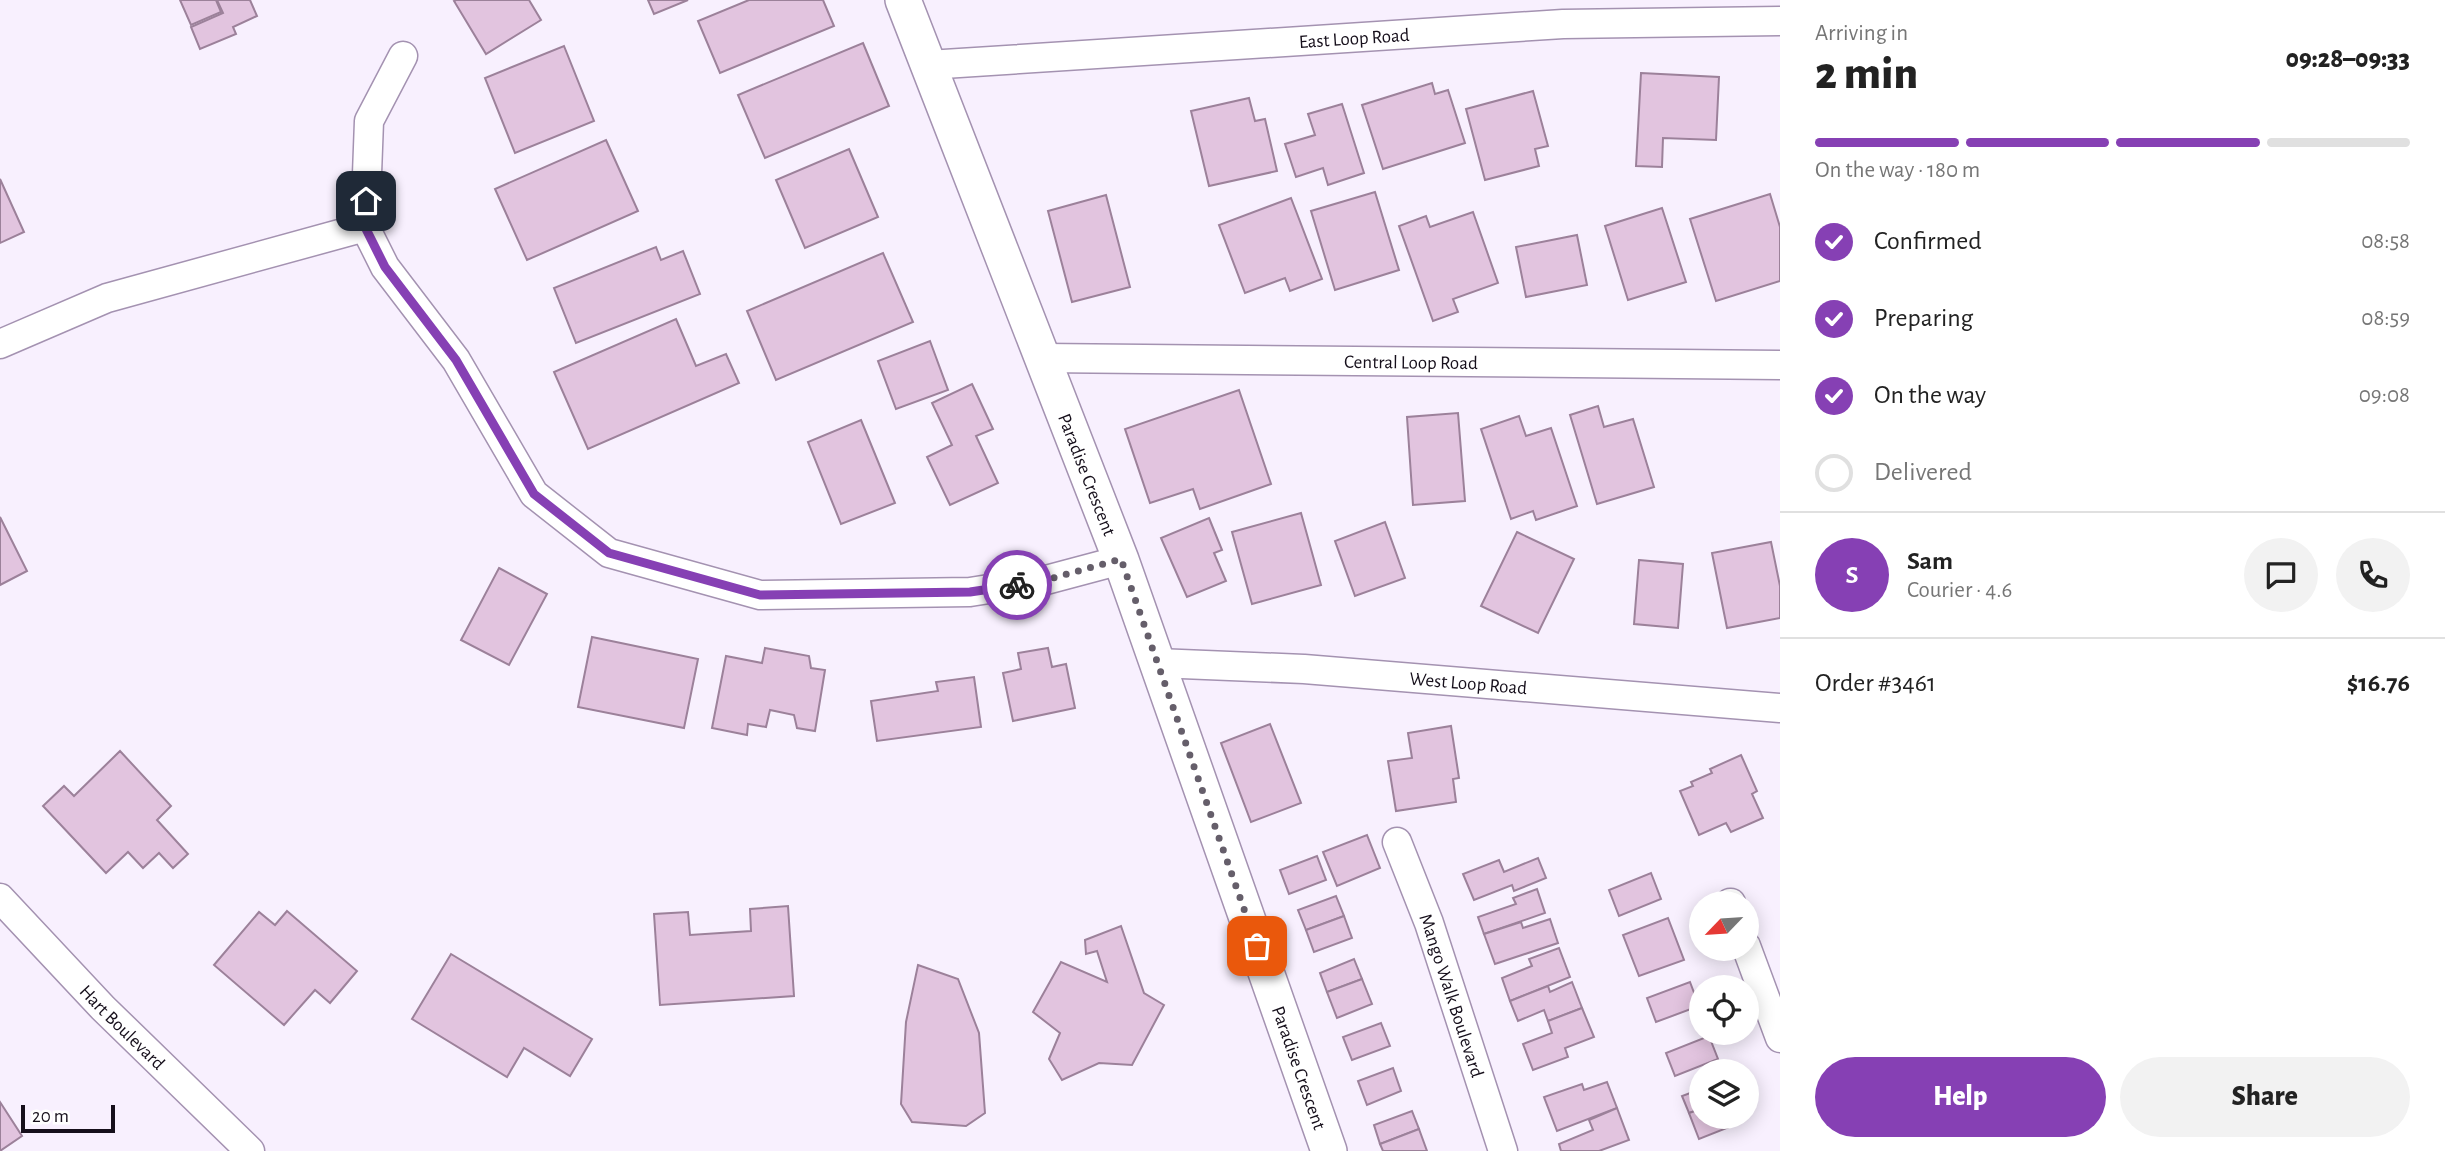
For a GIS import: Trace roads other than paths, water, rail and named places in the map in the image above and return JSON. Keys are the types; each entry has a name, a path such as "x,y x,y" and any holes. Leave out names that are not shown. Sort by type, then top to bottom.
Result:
{"street":[{"name":"Paradise Crescent","path":"903,0 1121,559 1329,1151"},
{"name":"East Loop Road","path":"928,65 1563,24 1780,22"},
{"path":"403,56 369,121 365,227 385,267 456,360 534,494 609,553 760,595 970,592 1046,580 1121,559"},
{"path":"0,344 107,298 365,227"},
{"name":"Central Loop Road","path":"1042,358 1780,365"},
{"name":"West Loop Road","path":"1157,663 1304,669 1780,708"},
{"name":"Mango Walk Boulevard","path":"1397,842 1429,923 1503,1151"},
{"name":"Hart Boulevard","path":"0,898 103,1007 250,1151"},
{"path":"1752,961 1780,1038"}]}
